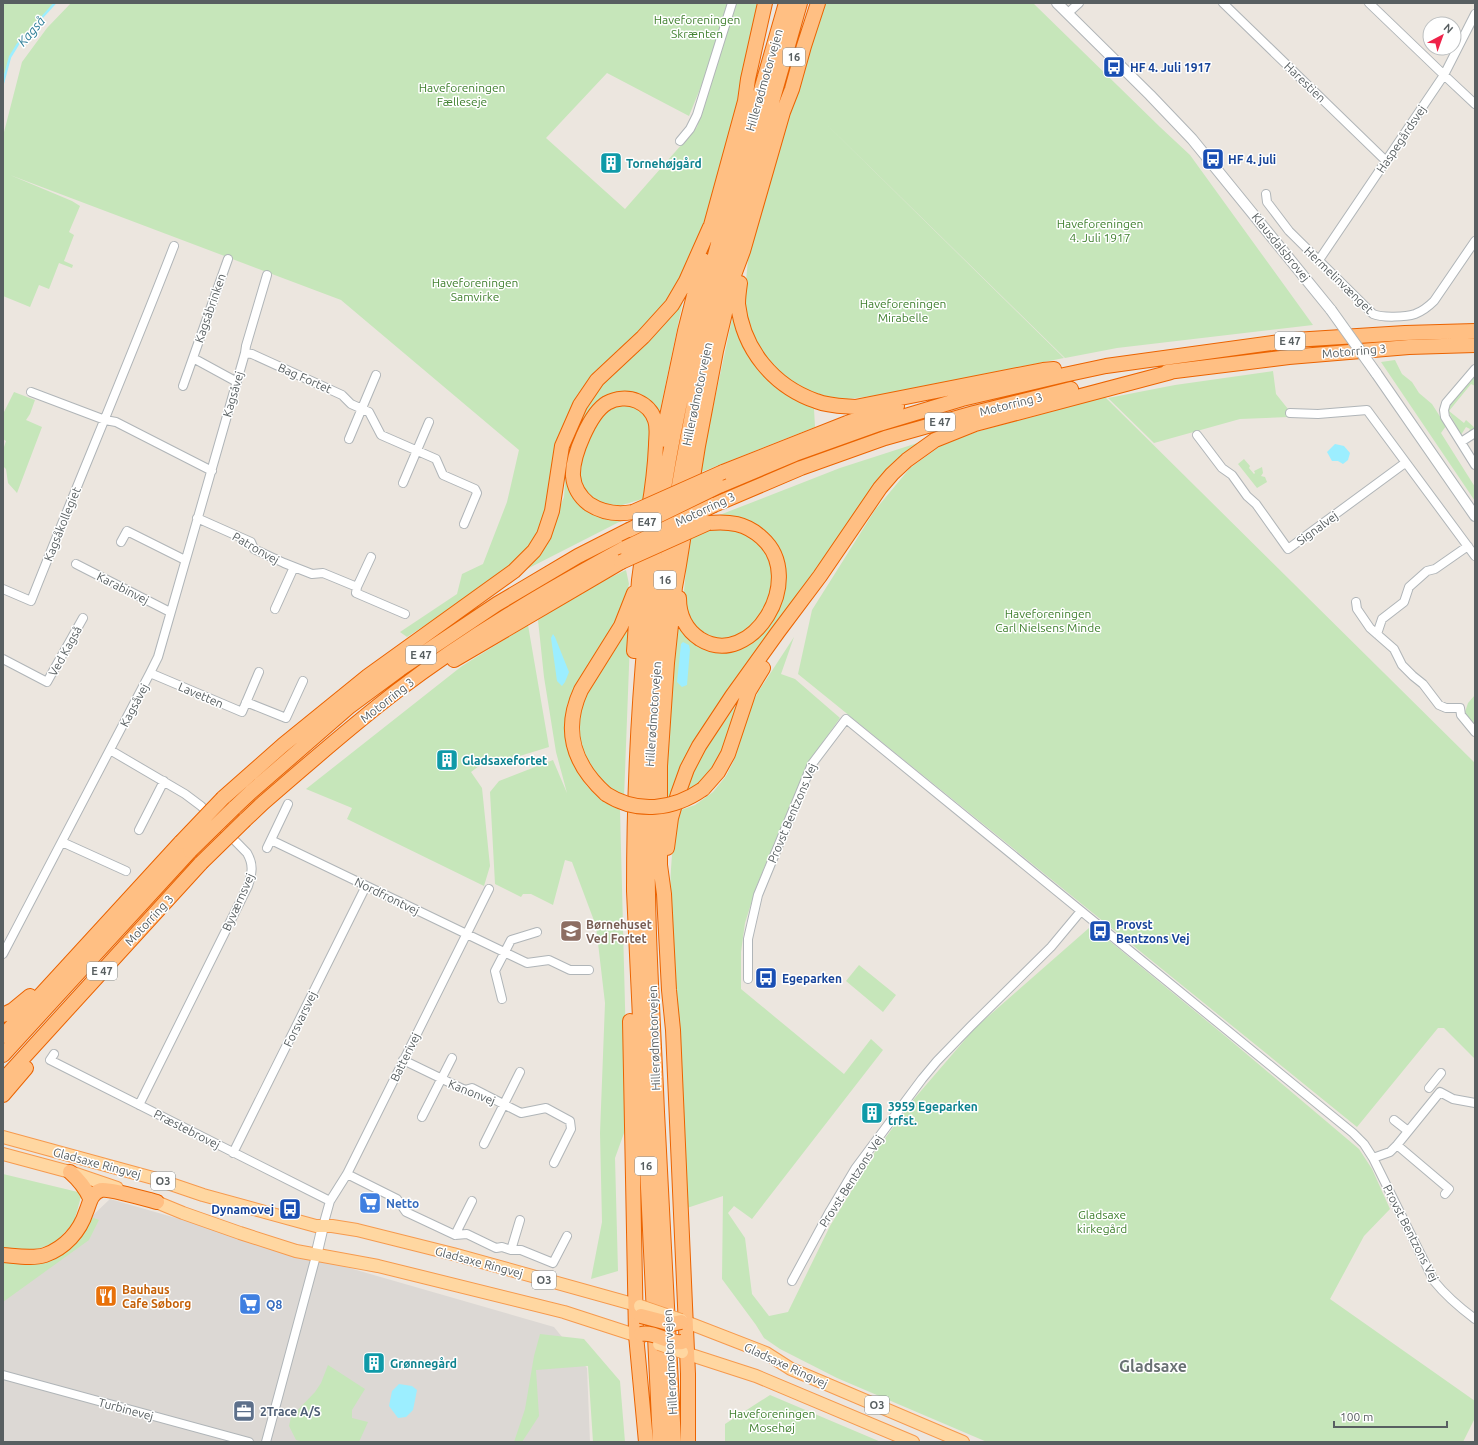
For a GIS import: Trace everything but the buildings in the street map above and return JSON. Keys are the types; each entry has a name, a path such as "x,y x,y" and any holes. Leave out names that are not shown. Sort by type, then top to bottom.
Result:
{"highway":[{"path":"656,464 684,331 710,227 745,101 748,79 765,3"},
{"path":"745,101 754,81 778,3"},
{"name":"Hillerødmotorvejen","path":"660,1442 634,891 634,822 637,734 643,659 654,556 679,409 692,350 728,211 786,3"},
{"name":"Hillerødmotorvejen","path":"674,1442 648,896 648,822 656,658 662,604 682,468 703,356 740,215 800,3"},
{"name":"16","path":"783,112 786,87 806,10 806,3"},
{"path":"660,1171 667,1125 669,990 664,894 660,865 660,766 674,587 679,565 698,446 715,359 734,275 743,251 783,112 792,89 818,3"},
{"path":"3,1015 13,1010 31,996 99,931 186,846 223,798 283,745 368,676 514,571 534,551 544,535 552,511 562,446 580,405 597,380 643,337 672,305 686,281 710,227"},
{"path":"743,251 738,303 741,322 748,340 757,356 769,372 783,384 799,394 817,402 836,406 855,407 1043,370 1106,366"},
{"name":"Motorring 3","path":"3,1055 186,846 234,808 350,706 400,669 497,604 578,556 628,530 719,486 795,454 879,424 962,399 1064,375 1106,366 1294,340 1404,333 1475,331"},
{"name":"Motorring 3","path":"3,1080 201,863 263,803 397,690 476,635 542,594 625,548 714,505 801,468 885,438 974,413 1066,390 1175,371 1289,357 1409,347 1475,345"},
{"path":"639,580 621,626 575,702 572,715 572,730 577,755 584,770 593,782 606,794 623,803 639,807 652,808 677,804 688,799 702,789 718,772 728,754 744,706 756,678 820,576 880,488 907,460 935,440 975,424 1175,371"},
{"path":"656,464 657,429 655,420 649,409 642,403 634,400 623,399 607,403 595,415 584,434 573,467 575,485 579,494 586,502 596,508 616,514 633,512 723,472 847,423 956,387"},
{"name":"E47","path":"639,580 656,464"},
{"path":"397,690 477,648 621,562 708,523 734,523 746,527 765,541 776,558 780,580 777,594 761,624 747,638 740,642 727,645 714,645 697,637 684,621 680,604 679,565"},
{"path":"444,622 530,574 578,556"},
{"path":"664,894 667,846 671,818 687,769 699,746 716,720 778,632 820,576"},
{"path":"637,734 634,657 639,580"},
{"path":"634,891 628,931 638,1311 646,1442"},
{"path":"3,1036 99,931"},
{"path":"3,1095 62,1026 96,978"},
{"path":"669,990 674,1030 688,1442"},
{"path":"70,1172 79,1179 90,1198"},
{"path":"3,1255 25,1257 45,1255 58,1248 73,1236 86,1212 90,1198 97,1192 107,1189 157,1202"},
{"path":"638,1311 672,1324 683,1321"},
{"path":"640,1335 646,1333 674,1342 684,1347"}],"main road":[{"name":"Gladsaxe Ringvej","path":"3,1137 153,1178 203,1195 305,1223 332,1226 372,1234 453,1254 638,1311"},
{"name":"Gladsaxe Ringvej","path":"3,1154 70,1172 240,1233 296,1251 316,1256 378,1266 564,1312 640,1335"},
{"name":"Gladsaxe Ringvej","path":"683,1321 766,1353 791,1369 963,1442"},
{"name":"Gladsaxe Ringvej","path":"684,1347 912,1442"}],"street":[{"path":"680,141 690,129 697,115 732,3"},
{"name":"Klausdalsbrovej","path":"1057,3 1192,139 1331,310 1475,516"},
{"path":"1068,13 1079,3"},
{"name":"Harestien","path":"1223,3 1386,161"},
{"path":"1369,3 1475,104"},
{"name":"Haspegårdsvej","path":"1319,260 1444,75 1475,14"},
{"name":"Hermelinvænget","path":"1266,194 1267,202 1272,211 1289,231 1373,314 1380,317 1413,314 1425,309 1434,301 1474,245"},
{"name":"Kagsåkollegiet","path":"3,589 31,601 174,246"},
{"name":"Kagsåbrinken","path":"183,386 228,259"},
{"name":"Kagsåvej","path":"3,954 158,657 267,275"},
{"name":"Bag Fortet","path":"245,353 252,354 342,395 350,404 369,412 381,435 436,458 443,475 475,489 477,493 464,524"},
{"name":"Kagsåbrinken","path":"193,358 237,382"},
{"path":"1475,369 1446,403 1444,410 1445,417 1475,465"},
{"path":"349,439 376,375"},
{"path":"31,392 105,420 116,422 212,471"},
{"path":"1290,413 1318,414 1367,410 1475,556"},
{"path":"403,483 429,422"},
{"path":"1461,442 1475,433"},
{"name":"Signalvej","path":"1197,435 1222,468 1232,475 1247,496 1256,504 1288,549 1406,463"},
{"name":"Patronvej","path":"197,518 251,542 254,549 312,574 323,573 357,587 356,593 406,614"},
{"path":"121,542 127,531 185,560"},
{"path":"1377,634 1382,619 1404,602 1409,587 1427,571 1436,569 1468,546"},
{"path":"357,587 371,557"},
{"name":"Karabinvej","path":"76,564 170,612"},
{"name":"Patronvej","path":"275,609 294,567"},
{"path":"1356,602 1357,609 1370,628 1394,649 1402,665 1423,684 1439,705 1446,708 1460,708 1461,715 1475,732"},
{"name":"Ved Kagså","path":"3,659 47,682 83,618"},
{"path":"259,672 246,702 286,718 303,682"},
{"name":"Lavetten","path":"150,673 242,712 246,702"},
{"name":"Provst Bentzons Vej","path":"748,979 748,938 758,895 812,764 846,718 1353,1132 1364,1144 1373,1158 1434,1280 1454,1303 1475,1319"},
{"name":"Byværnsvej","path":"110,750 164,781 201,806 247,853 251,860 253,869 248,886 139,1105"},
{"path":"139,830 164,781"},
{"name":"Nordfrontvej","path":"288,804 269,844 366,886 527,963 550,960 570,970 589,970"},
{"path":"62,842 126,871"},
{"name":"Forsvarsvej","path":"233,1153 366,886"},
{"name":"Batterivej","path":"323,1226 330,1202 347,1174 488,889"},
{"name":"Provst Bentzons Vej","path":"792,1281 855,1169 922,1079 937,1061 971,1026 1051,947 1081,911"},
{"path":"502,999 495,972 510,940 537,932"},
{"name":"Præstebrovej","path":"54,1054 50,1060 330,1202"},
{"name":"Kanonvej","path":"422,1117 452,1058"},
{"name":"Kanonvej","path":"403,1060 464,1090 472,1088 521,1113 546,1108 570,1121 571,1129 554,1163"},
{"name":"Kanonvej","path":"484,1144 520,1072"},
{"path":"1441,1073 1430,1086 1453,1099 1475,1103"},
{"path":"1373,1158 1390,1152 1440,1092"},
{"path":"1394,1120 1408,1131"},
{"path":"1397,1145 1449,1189 1445,1194"},
{"path":"347,1174 397,1199 406,1212 454,1235 467,1234 496,1248 502,1247 511,1250 521,1250 553,1263 567,1236"},
{"path":"454,1235 472,1201"},
{"path":"511,1250 520,1220"},
{"path":"266,1442 323,1226"},
{"name":"Turbinevej","path":"3,1375 249,1442"}],"shaded area":[{"path":"110,1199 554,1327 587,1368 590,1442 3,1442 3,1261 17,1263 37,1262 56,1257 80,1238 91,1217"}],"green space":[{"path":"3,3 55,3 13,51 3,81"},
{"path":"71,3 727,3 715,52 689,116 607,73 546,138 625,209 697,127 734,3 773,3 768,22 754,32 742,93 711,203 694,252 667,304 580,395 568,415 558,441 544,521 529,549 510,566 467,598 407,637 400,632 457,594 462,574 483,564 507,502 519,450 341,300 10,175 72,201 80,206 69,232 74,235 64,261 73,265 72,268 59,263 49,289 39,285 30,307 3,296 3,136 22,62 47,28"},
{"name":"Haveforeningen 4. Juli 1917","path":"813,3 1033,3 1190,155 1313,325 1117,348 1065,358 817,115 1064,358 873,396 847,399 830,398 798,388 759,354 747,325 744,301 748,260"},
{"path":"684,296 659,415 635,397 587,421 572,485 625,519 527,569 550,530 564,497 566,469 581,413 605,380"},
{"path":"734,310 791,397 814,409 815,427 699,473"},
{"path":"1395,360 1402,374 1412,382 1419,393 1432,404 1446,426 1441,433 1475,487 1475,501 1381,362"},
{"path":"1273,371 1276,394 1288,409 1289,417 1240,419 1154,443 1108,398 1175,385"},
{"path":"1475,373 1475,386 1471,384 1449,411 1464,423 1466,420 1475,428 1471,432 1469,431 1470,429 1466,427 1461,435 1447,409 1449,404"},
{"path":"14,392 35,400 26,420 42,427 17,493 8,483 6,469 3,466 3,450 6,441 3,439 3,412"},
{"name":"Haveforeningen Carl Nielsens Minde","path":"1105,397 1475,763 1475,1059 1444,1028 1438,1028 1357,1127 798,674 812,610 875,510 910,468 946,442 976,432"},
{"path":"618,403 628,403 643,411 653,427 643,499 610,507 596,500 584,489 579,480 579,461 587,439 606,410"},
{"path":"936,437 880,481 671,801 663,803 677,618 716,651 776,613 784,593 786,566 776,543 756,525 736,517 717,516 840,468"},
{"path":"1244,459 1254,474 1254,471 1262,467 1263,473 1261,476 1265,477 1267,482 1257,488 1238,464"},
{"path":"720,525 748,534 761,545 769,557 773,569 774,582 768,608 761,619 748,631 720,642 701,634 688,620 683,601 689,539"},
{"path":"626,570 629,584 620,617 574,690 567,705 565,726 566,746 575,768 587,786 604,802 620,810 628,1122 615,1158 618,1271 591,1279 602,1222 600,1133 605,1003 596,926 572,862 565,860 553,905 531,894 523,894 521,897 495,884 490,792 499,781 553,760 567,793 556,752 544,677 538,620 584,590"},
{"path":"631,614 624,798 605,788 575,750 578,703"},
{"path":"528,625 549,747 510,759 501,757 483,763 471,772 482,788 490,866 484,886 347,819 352,808 306,789 462,666"},
{"name":"Gladsaxe kirkegård","path":"794,637 781,674 795,679 840,718 815,753 801,779 757,885 745,923 741,952 741,989 844,1074 871,1039 883,1050 752,1219 734,1206 728,1213 745,1238 752,1294 769,1316 788,1312 830,1226 875,1152 914,1099 975,1028 1089,928 1095,929 1359,1149 1372,1169 1390,1209 1364,1236 1330,1299 1475,1401 1475,1418 1463,1442 987,1442 837,1378 780,1349 764,1338 722,1279 723,1196 687,1208 672,963 670,912 671,862 678,811 695,805 713,792 726,776 735,758 749,711 758,692"},
{"path":"743,695 718,770 683,798 691,770"},
{"path":"1475,695 1475,729 1465,712 1468,703"},
{"path":"859,965 896,995 883,1012 846,981"},
{"path":"3,1174 82,1193 74,1222 56,1242 38,1249 3,1249"},
{"path":"91,1217 99,1220 89,1240 3,1302 3,1261 17,1263 37,1262 72,1246 80,1238"},
{"path":"540,1334 584,1339 620,1381 625,1442 593,1442 588,1366 536,1370 539,1416 522,1442 514,1442 525,1409 534,1356"},
{"path":"328,1365 365,1389 352,1410 352,1418 368,1422 359,1442 305,1442 296,1440 289,1426 291,1417 315,1392 321,1383"},
{"name":"Haveforeningen Mosehøj","path":"770,1395 881,1442 725,1442 725,1424"}],"water":[{"path":"1335,444 1344,446 1350,453 1348,460 1343,464 1338,461 1332,461 1327,452"},
{"path":"553,634 569,672 562,686 557,681 551,638"},
{"path":"683,642 689,645 690,650 687,685 682,687 677,682 681,644"},
{"path":"399,1384 412,1386 417,1390 413,1410 406,1417 398,1418 389,1406 392,1391"}],"waterway":[{"name":"Kagså","path":"3,83 10,57 18,44 55,3"}],"place":[{"name":"HF 4. Juli 1917","path":"1114,67"},
{"name":"HF 4. juli","path":"1213,159"},
{"name":"Tornehøjgård","path":"611,163"},
{"name":"Gladsaxefortet","path":"447,760"},
{"name":"Børnehuset Ved Fortet","path":"571,931"},
{"name":"Provst Bentzons Vej","path":"1100,931"},
{"name":"Egeparken","path":"766,978"},
{"name":"3959 Egeparken trfst.","path":"872,1113"},
{"name":"Netto","path":"370,1203"},
{"name":"Dynamovej","path":"290,1209"},
{"name":"Bauhaus Cafe Søborg","path":"106,1296"},
{"name":"Q8","path":"250,1304"},
{"name":"Grønnegård","path":"374,1363"},
{"name":"2Trace A/S","path":"244,1411"}],"district":[{"name":"Gladsaxe","path":"1153,1366"}],"park label":[{"name":"Haveforeningen Skrænten","path":"697,26"},
{"name":"Haveforeningen Fælleseje","path":"462,94"},
{"name":"Haveforeningen Samvirke","path":"475,289"},
{"name":"Haveforeningen Mirabelle","path":"903,310"}]}
